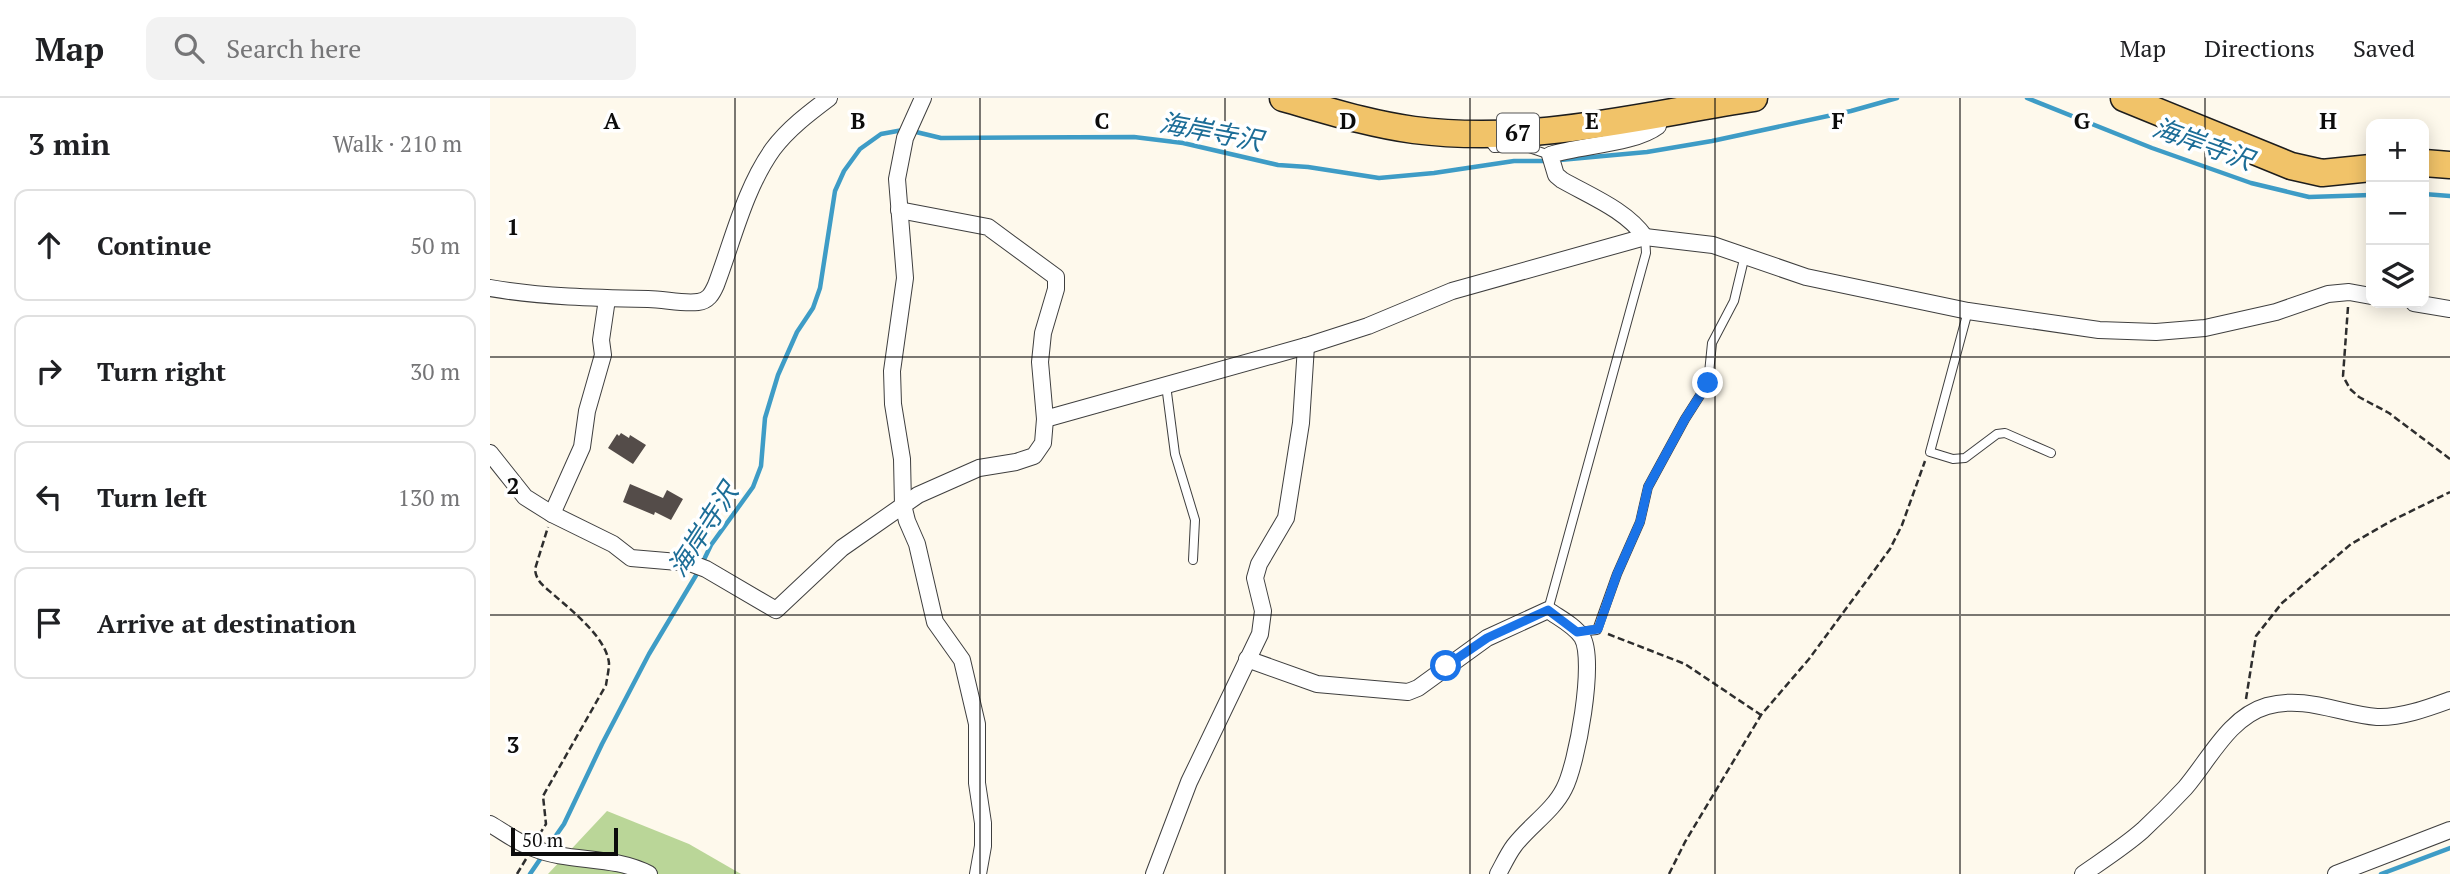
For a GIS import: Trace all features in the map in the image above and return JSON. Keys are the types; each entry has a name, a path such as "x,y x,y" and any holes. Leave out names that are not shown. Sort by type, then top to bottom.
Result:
{"main road":[{"name":"67","path":"1283,98 1367,121 1413,130 1483,135 1554,132 1754,98"},
{"path":"2124,98 2291,166 2322,173 2366,169"},
{"path":"2429,163 2450,165"}],"street":[{"path":"490,288 518,293 696,303 712,295 759,171 782,139 829,98"},
{"path":"923,98 905,138 897,179 905,278 892,371 893,404 902,459 906,521 917,544 935,622 962,660 977,724 977,783 984,835 978,874"},
{"path":"1645,237 1637,226 1622,215 1556,175 1550,155 1574,147 1644,134 1658,126 1659,115"},
{"path":"490,453 525,496 552,514 612,544 631,558 690,563 706,569 776,610 842,548 918,495 979,468 1034,456 1043,443 1045,419 1040,362 1043,333 1056,289 1056,277 988,227 899,210"},
{"path":"1045,419 1306,346 1368,326 1451,291 1645,237 1713,244 1806,277 1968,311 2099,330 2156,332 2205,328 2276,312 2328,294 2349,292 2366,295"},
{"path":"552,514 582,447 587,411 603,355 601,340 607,299"},
{"path":"2429,306 2450,309"},
{"path":"1154,874 1189,782 1260,634 1263,611 1255,578 1259,564 1286,517 1301,423 1306,346"},
{"path":"1247,659 1317,684 1408,692 1418,688 1487,638 1548,610 1577,632 1587,653 1588,674 1571,774 1563,792 1514,846 1498,874"},
{"path":"2083,874 2142,831 2186,787 2219,743 2245,718 2265,706 2284,702 2311,703 2381,717 2420,710 2450,700"},
{"path":"490,824 533,848 562,855 608,860 638,868 649,874"},
{"path":"2336,874 2450,830"}],"lane":[{"path":"1483,135 1494,148 1526,147 1550,155"},
{"path":"1548,610 1646,253 1645,237"},
{"path":"1577,632 1598,629 1617,574 1640,522 1648,487 1708,383 1712,343 1734,301 1746,254"},
{"path":"1968,311 1930,452 1953,459 1965,458 1997,434 2005,433 2051,453"},
{"path":"1166,385 1175,454 1195,520 1193,560"}],"path":[{"path":"2349,292 2343,376 2350,389 2389,413 2450,459"},
{"path":"1669,874 1685,842 1761,715 1833,629 1890,548 1902,525 1923,463 1930,452"},
{"path":"2245,718 2256,636 2282,603 2351,544 2450,492"},
{"path":"517,874 545,824 543,796 606,685 609,670 609,659 582,619 535,576 552,514"},
{"path":"1598,629 1685,664 1761,715"}],"green space":[{"path":"607,811 689,844 741,874 548,874"}],"building":[{"path":"621,433 646,445 633,464 608,448 617,434 619,436"},
{"path":"630,484 663,498 667,490 683,499 671,520 623,502"}],"waterway":[{"name":"海岸寺沢","path":"1560,160 1647,152 1712,141 1851,111 1897,98"},
{"name":"海岸寺沢","path":"2027,98 2152,148 2251,183 2309,197 2366,195"},
{"name":"海岸寺沢","path":"548,847 564,824 649,654 711,545 753,487 761,466 765,418 778,375 797,332 813,308 820,288 835,191 844,171 860,149 881,134 903,130"},
{"name":"海岸寺沢","path":"912,131 941,138 1134,137 1183,143 1278,165 1379,178 1514,161 1548,161"},
{"name":"海岸寺沢","path":"2429,194 2450,196"},
{"path":"2381,874 2450,848"},
{"name":"海岸寺沢","path":"530,874 543,855"}],"route":[{"path":"1446,666 1487,638 1548,610 1577,632 1598,629 1617,574 1640,522 1648,487 1708,383"}]}
